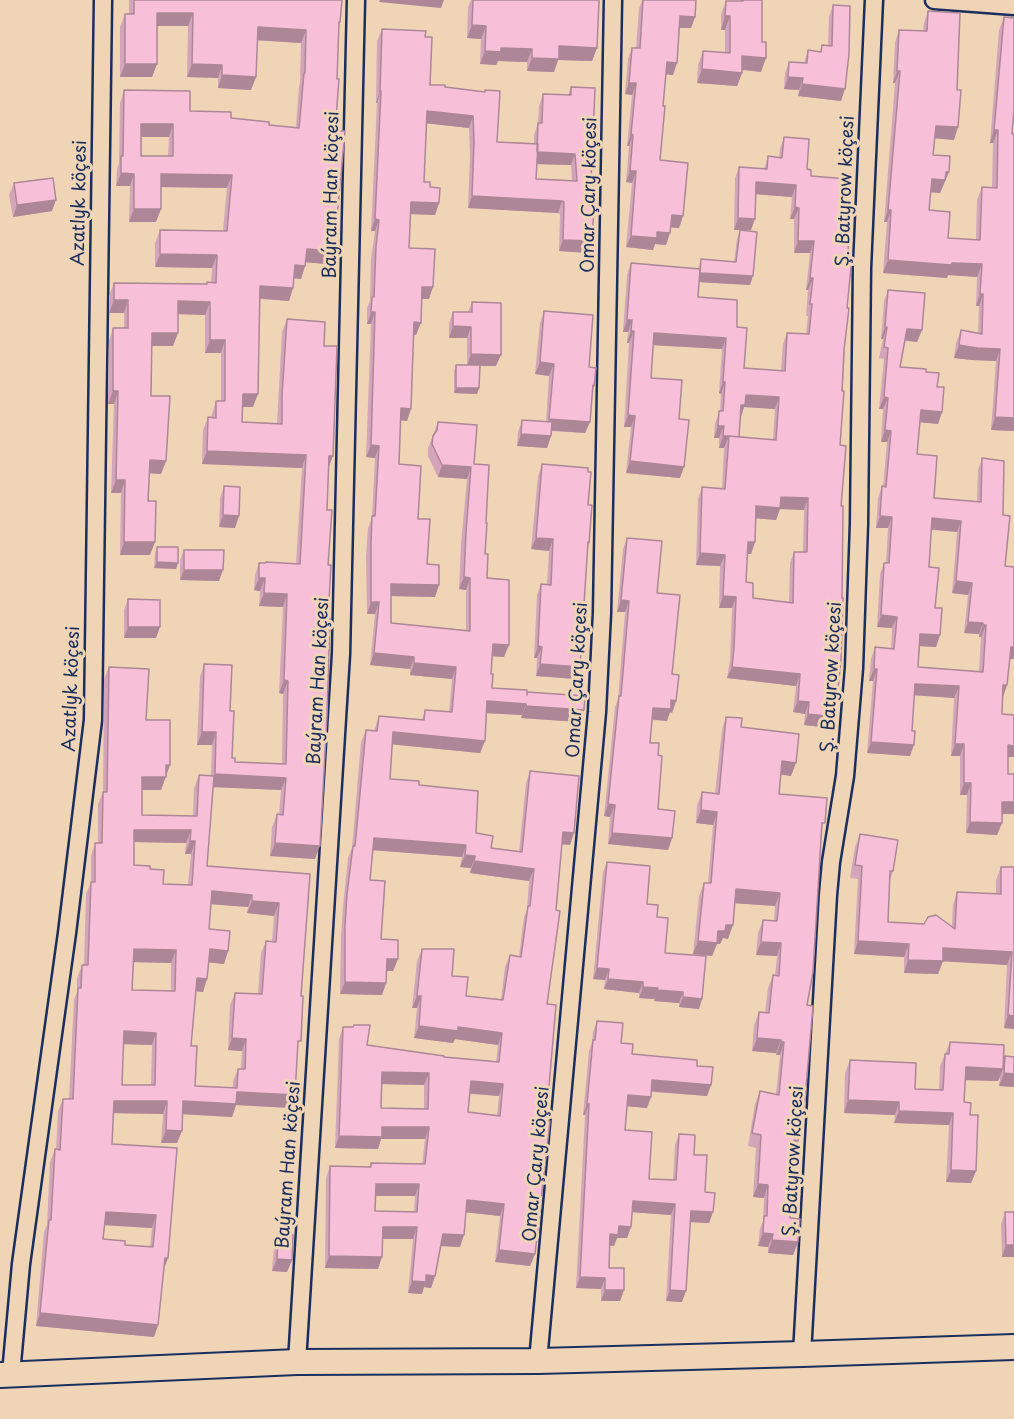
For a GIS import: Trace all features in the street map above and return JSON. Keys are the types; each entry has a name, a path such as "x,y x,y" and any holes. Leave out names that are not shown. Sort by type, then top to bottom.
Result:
{"street":[{"name":"Azatlyk köçesi","path":"6,1374 67,933 93,720 103,0"},
{"name":"Baýram Han köçesi","path":"297,1362 341,654 356,0"},
{"name":"Omar Çary köçesi","path":"538,1360 597,712 602,613 612,0"},
{"name":"Ş. Batyrow köçesi","path":"802,1354 828,895 845,776 854,668 859,524 862,268 874,0"},
{"path":"934,0 1014,6"},
{"path":"6,1374 297,1362 538,1360 1014,1347"}],"building":[{"path":"134,0 342,0 339,22 337,79 339,79 335,131 345,131 336,229 332,228 330,251 307,249 305,266 295,265 293,288 260,286 258,394 243,394 242,422 282,424 287,319 325,322 324,346 337,346 333,456 329,456 327,510 332,510 328,565 331,565 328,618 330,618 320,846 275,843 277,814 283,815 286,778 215,774 216,732 202,732 204,664 232,665 230,711 234,711 232,758 235,758 235,762 286,764 288,681 284,680 287,594 264,593 265,578 259,578 259,563 300,564 306,455 207,451 208,417 216,418 216,401 225,401 225,340 210,340 210,302 178,301 178,333 152,333 151,396 170,396 166,461 150,460 148,501 156,501 155,542 124,542 125,480 116,480 118,391 113,391 113,328 128,328 128,300 114,300 114,283 216,283 217,255 160,254 160,230 227,231 232,175 161,174 161,209 134,209 134,174 121,173 124,90 190,91 190,111 231,112 231,118 299,128 305,73 306,30 258,27 256,77 222,75 222,65 192,64 193,13 157,13 157,64 125,64 125,14 134,14","holes":["141,124 173,124 173,156 141,156"]},
{"path":"473,0 599,0 597,48 559,46 559,59 532,58 532,49 501,48 501,52 485,51 486,26 472,25"},
{"path":"643,0 696,0 695,17 680,16 677,63 667,62 663,106 665,106 660,160 688,163 683,216 672,215 670,233 657,232 657,238 631,236 636,171 630,171 633,135 631,134 636,83 629,83 632,48 640,48"},
{"path":"762,0 762,42 766,42 766,58 742,56 742,73 702,69 703,51 730,53 730,16 725,16 726,1"},
{"path":"833,5 850,6 849,54 845,89 802,84 803,78 788,77 789,62 807,63 808,50 821,52 822,45 832,46"},
{"path":"928,11 960,13 957,90 961,90 958,127 936,126 933,155 950,156 949,172 946,172 945,180 932,179 929,210 950,212 948,238 980,240 982,187 997,188 998,130 994,130 1004,17 1014,18 1012,134 1014,134 1014,418 995,417 1000,349 959,345 961,330 982,334 983,294 980,294 982,264 952,263 951,265 888,260 891,210 888,210 900,71 897,71 899,30 927,31"},
{"path":"382,29 426,31 425,37 432,37 430,85 445,85 445,87 485,92 485,90 500,91 497,142 537,144 538,123 542,123 543,94 571,95 571,87 595,88 591,181 593,181 592,208 594,208 592,241 563,240 564,202 562,201 472,196 473,116 427,111 424,182 430,182 430,187 440,188 439,203 411,202 409,248 435,249 433,287 422,287 421,323 414,322 411,409 401,408 399,464 421,466 418,519 430,519 427,564 439,565 439,585 391,584 391,623 470,631 470,578 464,577 471,467 442,465 432,444 438,422 477,425 474,464 489,465 485,554 488,554 487,578 509,580 509,645 493,644 492,688 585,696 584,710 487,701 485,741 393,732 390,779 419,781 419,785 478,791 476,833 493,836 491,848 522,852 530,771 579,776 574,833 563,832 556,910 560,911 547,1004 556,1005 546,1121 550,1121 535,1254 499,1250 504,1204 467,1200 464,1235 443,1234 435,1276 426,1275 426,1282 412,1281 417,1227 383,1227 382,1257 329,1256 330,1166 371,1167 371,1163 425,1164 429,1127 382,1127 382,1137 339,1136 343,1027 370,1025 367,1045 444,1057 499,1062 502,1033 458,1027 458,1031 419,1026 421,996 417,996 422,949 454,949 452,976 468,977 466,996 503,1000 510,955 521,957 534,869 474,861 475,856 465,855 466,845 374,838 370,880 385,881 381,939 398,940 398,959 387,959 386,983 345,982 347,894 353,846 355,846 366,730 377,731 379,716 424,720 425,710 452,712 456,667 414,663 414,657 374,653 379,602 371,602 371,544 379,446 371,445 375,312 371,312 379,220 375,219","holes":["538,152 575,154 577,181 536,179","382,1072 429,1073 428,1109 381,1108","471,1081 503,1084 500,1116 468,1112","376,1184 419,1184 417,1212 375,1211"]},
{"path":"784,137 809,139 807,169 811,170 811,176 848,179 844,222 849,223 848,257 852,257 844,350 840,445 846,446 841,506 843,506 843,598 841,660 835,717 808,714 809,702 798,701 800,674 732,667 736,597 723,596 725,555 700,553 702,487 725,489 729,436 723,436 724,426 718,426 719,411 723,411 726,338 654,333 651,378 682,380 679,419 689,420 684,467 630,461 635,416 628,415 634,331 631,331 632,320 627,320 631,263 700,269 698,297 737,300 737,327 747,328 744,368 785,371 787,333 809,334 813,278 810,278 814,241 798,241 799,208 795,207 796,185 756,182 755,219 738,218 739,167 767,169 768,156 782,158","holes":["746,395 779,397 776,440 739,437 741,405 745,405","781,497 808,498 807,552 794,552 793,603 753,598 753,583 746,582 748,542 755,542 756,506 780,508"]},
{"path":"53,178 56,200 17,205 14,183"},
{"path":"740,230 757,232 753,276 700,273 701,259 736,262"},
{"path":"888,290 925,293 922,330 907,329 900,367 926,369 926,372 939,373 937,387 944,387 942,412 921,410 917,454 937,456 934,498 981,502 982,458 1004,461 1003,515 1010,516 1005,566 1014,567 1014,647 1011,647 1007,685 1003,685 1002,714 1014,715 1014,746 1008,745 1008,774 1014,774 1014,802 1002,802 1002,823 970,822 971,783 964,783 964,744 955,744 959,686 915,684 912,731 915,731 914,745 871,742 877,669 874,669 875,647 894,649 897,617 881,615 884,563 889,563 892,517 880,516 882,486 886,487 891,431 885,430 888,398 884,397 888,348 884,347 887,327 885,327","holes":["932,518 961,521 956,581 972,583 968,622 986,625 983,672 918,667 920,634 940,635 942,608 935,608 939,568 929,567"]},
{"path":"472,302 501,303 501,355 471,354 471,327 453,326 453,312 472,312"},
{"path":"544,311 593,315 589,367 596,368 590,422 549,419 554,364 540,362"},
{"path":"456,365 480,365 479,388 456,388"},
{"path":"522,420 552,422 551,436 521,434"},
{"path":"542,464 588,468 588,472 591,472 588,505 592,505 580,667 540,664 542,647 538,646 541,584 551,585 553,539 536,538"},
{"path":"224,486 240,487 239,516 223,515"},
{"path":"627,538 662,541 657,593 680,595 672,674 679,675 676,701 671,700 671,709 653,708 650,743 659,743 658,755 662,756 658,809 675,811 672,838 612,833 615,805 608,804 619,696 621,696 629,601 621,600"},
{"path":"157,547 178,547 178,563 157,562"},
{"path":"184,550 224,550 223,570 184,570"},
{"path":"128,599 160,600 160,627 128,627"},
{"path":"109,667 149,669 146,720 170,720 170,765 166,765 166,777 142,777 142,815 197,816 199,775 214,776 207,866 310,874 301,996 303,996 301,1041 298,1041 295,1095 237,1092 236,1104 183,1101 182,1131 166,1130 167,1101 114,1101 112,1144 177,1148 168,1258 165,1258 158,1325 40,1313 49,1220 51,1220 55,1149 60,1150 63,1099 73,1099 78,988 81,988 82,965 88,965 91,882 95,882 95,843 102,843 103,792 107,792","holes":["134,830 191,830 190,841 195,841 192,885 163,884 164,870 134,865","212,891 252,895 252,901 279,903 276,942 266,941 262,994 235,993 232,1038 246,1039 245,1069 238,1069 237,1088 195,1086 197,1046 191,1046 197,978 207,979 210,949 228,951 230,931 209,929","134,949 176,950 175,991 132,990","124,1031 156,1033 155,1085 122,1085","106,1212 156,1215 153,1247 125,1245 125,1241 103,1239"]},
{"path":"726,717 742,718 741,727 799,734 796,763 782,761 779,794 827,798 825,823 822,823 813,972 807,1005 813,1006 805,1099 798,1141 794,1140 790,1218 800,1219 798,1242 772,1240 773,1234 763,1233 764,1216 767,1216 768,1185 758,1184 761,1135 752,1133 760,1091 779,1095 784,1042 757,1038 759,1012 769,1013 773,975 779,976 781,943 761,942 763,920 777,921 780,893 736,889 733,925 726,925 725,931 718,931 717,943 698,941 704,883 711,883 717,812 701,810 702,792 719,794"},
{"path":"860,834 898,840 893,871 890,871 888,922 924,924 928,917 936,915 955,929 957,892 1001,894 1001,867 1014,867 1014,1016 1008,1015 1012,952 943,948 943,961 908,960 909,944 858,941 862,866 855,865"},
{"path":"607,862 650,866 647,904 658,905 657,917 668,918 665,953 706,956 702,999 683,997 683,992 643,987 643,982 608,979 609,969 597,968"},
{"path":"597,1021 623,1023 621,1043 633,1044 632,1054 697,1060 697,1066 713,1067 711,1085 652,1080 651,1097 628,1095 625,1130 652,1132 649,1179 676,1180 679,1134 695,1135 694,1155 707,1155 705,1192 715,1193 713,1212 691,1211 686,1291 670,1290 675,1204 633,1201 631,1227 619,1226 618,1235 610,1234 609,1268 624,1268 624,1290 605,1290 605,1278 580,1277 589,1104 587,1104"},
{"path":"950,1042 1004,1045 1003,1069 966,1067 964,1102 971,1103 970,1115 978,1115 976,1171 951,1170 953,1113 899,1111 899,1102 848,1100 850,1060 916,1063 915,1089 943,1090 945,1054 949,1054"},
{"path":"1005,1056 1014,1057 1014,1074 1004,1073"},
{"path":"1005,1212 1014,1212 1014,1245 1006,1245"},
{"path":"278,1234 293,1235 292,1260 277,1259"}]}
